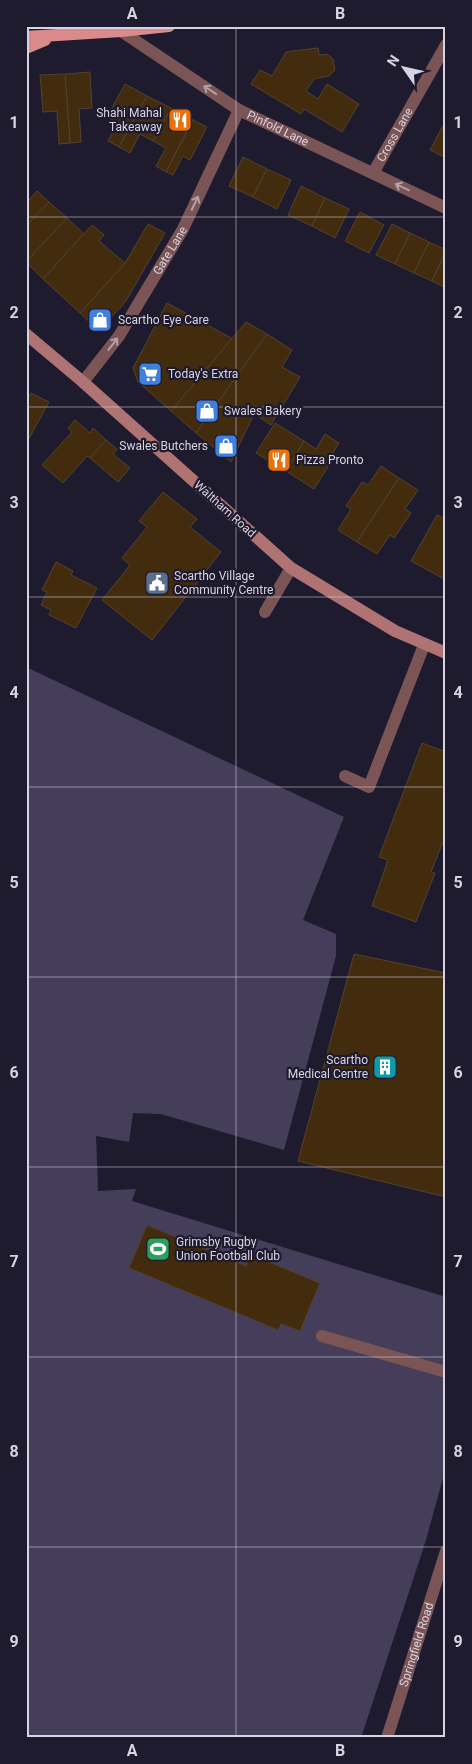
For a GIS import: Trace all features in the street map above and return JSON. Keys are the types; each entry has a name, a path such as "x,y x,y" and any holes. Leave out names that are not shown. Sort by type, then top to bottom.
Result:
{"main road":[{"path":"26,37 169,26"},
{"path":"26,48 57,36"},
{"name":"Waltham Road","path":"26,334 83,382 291,568 395,631 446,653"}],"street":[{"name":"Pinfold Lane","path":"121,31 239,110 446,208"},
{"name":"Cross Lane","path":"373,173 446,44"},
{"name":"Gate Lane","path":"83,382 119,336 183,229 239,110"},
{"path":"265,612 291,568"},
{"path":"344,776 369,787 424,645"},
{"path":"322,1336 446,1372"},
{"name":"Springfield Road","path":"387,1738 446,1552"}],"shaded area":[{"name":"Grimsby Rugby Union Football Club","path":"26,667 344,817 303,920 336,934 336,956 284,1150 161,1114 133,1113 129,1142 96,1136 98,1191 136,1189 132,1201 446,1297 446,1373 443,1381 446,1384 446,1467 426,1540 361,1738 26,1738"}],"building":[{"path":"318,48 319,55 327,54 333,59 335,70 329,76 314,79 306,91 318,99 327,84 359,104 342,132 304,109 301,114 251,84 260,70 272,76 286,52"},
{"path":"90,72 92,108 79,109 81,142 70,143 65,74"},
{"path":"65,74 70,143 59,144 57,111 43,112 40,75"},
{"path":"125,84 147,96 119,147 108,141 118,123 107,117"},
{"path":"147,96 171,108 153,141 140,134 130,153 119,147"},
{"path":"171,108 193,120 166,172 156,166 166,148 153,141"},
{"path":"193,120 207,127 190,160 183,156 173,175 166,172"},
{"path":"446,120 446,158 430,150"},
{"path":"243,157 267,169 253,197 229,186"},
{"path":"267,169 291,180 277,209 253,197"},
{"path":"301,186 325,198 312,226 288,215"},
{"path":"37,191 49,202 26,226 26,203"},
{"path":"325,198 349,209 335,238 312,226"},
{"path":"49,202 67,218 26,262 26,226"},
{"path":"360,212 384,225 369,253 345,241"},
{"path":"67,218 84,234 43,279 26,262"},
{"path":"148,224 165,233 126,301 99,331 80,313 125,263"},
{"path":"392,224 410,233 395,264 376,255"},
{"path":"92,225 104,235 99,241 125,263 80,313 43,279"},
{"path":"410,233 429,242 414,273 395,264"},
{"path":"429,242 446,250 432,281 414,273"},
{"path":"446,253 446,288 432,281"},
{"path":"167,303 233,339 171,411 138,382 133,368"},
{"path":"246,322 267,334 196,433 171,411"},
{"path":"267,334 292,350 282,367 300,377 271,425 254,414 231,462 196,433"},
{"path":"31,393 49,402 26,444 26,401"},
{"path":"75,420 90,433 93,428 106,440 90,458 87,456 63,483 42,465 72,432 68,428"},
{"path":"275,423 304,441 286,471 256,453"},
{"path":"325,434 339,443 330,458 333,459 314,489 286,471 304,441 316,449"},
{"path":"106,440 117,449 113,454 130,468 118,482 90,458"},
{"path":"381,466 399,478 357,542 338,530 351,509 346,506 362,482 368,485"},
{"path":"399,478 418,490 405,509 411,513 394,538 390,535 377,554 357,542"},
{"name":"Scartho Village Community Centre","path":"163,492 197,519 190,527 221,552 152,640 102,600 130,565 122,558 147,527 139,521"},
{"path":"437,515 446,519 446,580 411,561"},
{"path":"56,562 73,571 71,575 97,588 76,628 49,615 51,610 41,605 47,592 42,590"},
{"path":"422,743 446,752 446,834 431,872 435,873 416,922 372,906 388,860 379,857"},
{"name":"Scartho Medical Centre","path":"354,954 446,973 446,1197 298,1161"},
{"path":"147,1225 246,1266 250,1254 320,1283 300,1331 281,1324 278,1330 129,1268"}],"place":[{"name":"Shahi Mahal Takeaway","path":"180,120"},
{"name":"Scartho Eye Care","path":"100,320"},
{"name":"Today's Extra","path":"150,374"},
{"name":"Swales Bakery","path":"207,411"},
{"name":"Swales Butchers","path":"226,446"},
{"name":"Pizza Pronto","path":"279,460"},
{"name":"Scartho Village Community Centre","path":"157,583"},
{"name":"Scartho Medical Centre","path":"385,1067"},
{"name":"Grimsby Rugby Union Football Club","path":"158,1249"}]}
